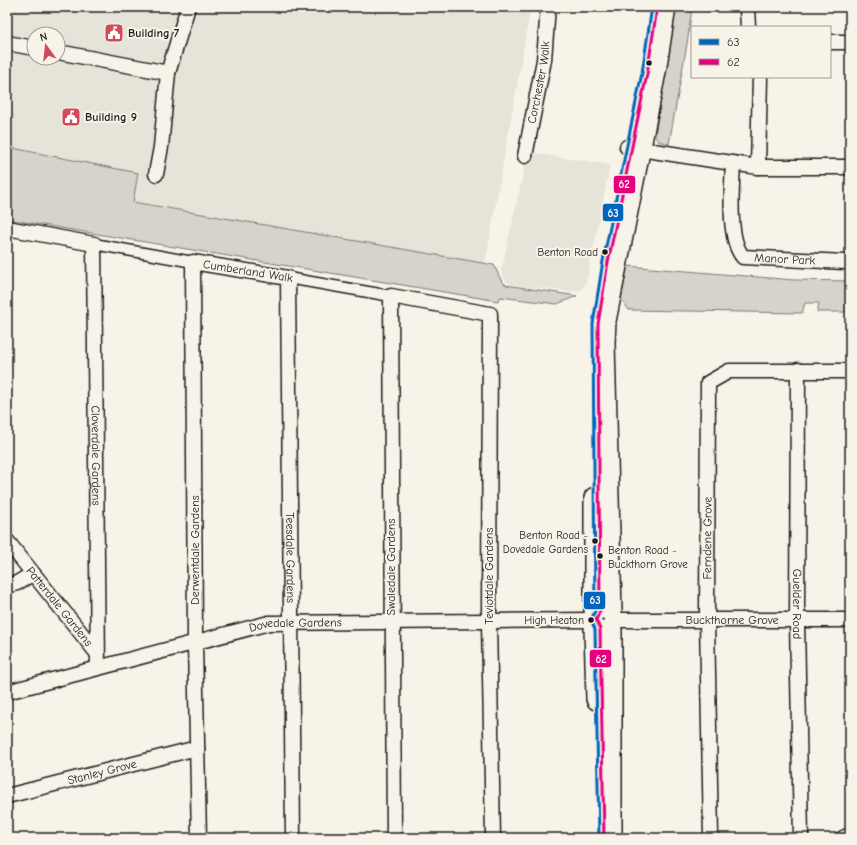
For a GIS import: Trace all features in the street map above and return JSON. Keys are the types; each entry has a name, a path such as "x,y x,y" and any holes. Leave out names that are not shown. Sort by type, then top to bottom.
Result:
{"main road":[{"path":"633,148 652,7"},
{"path":"612,838 593,324 599,282 656,65 665,7"},
{"path":"599,838 603,620"}],"street":[{"path":"156,174 161,147 168,73 188,7"},
{"name":"Corchester Walk","path":"525,156 544,60 548,7"},
{"path":"747,9 748,26"},
{"path":"831,42 850,42"},
{"path":"7,43 26,47"},
{"path":"66,54 168,73"},
{"path":"758,167 760,78"},
{"path":"633,148 758,167 850,167"},
{"name":"Manor Park","path":"733,164 732,196 735,237 737,247 743,257 845,262 850,260"},
{"name":"Cumberland Walk","path":"7,228 490,314"},
{"name":"Cloverdale Gardens","path":"94,244 98,668"},
{"name":"Derwentdale Gardens","path":"193,262 195,643 199,838"},
{"name":"Teesdale Gardens","path":"288,278 294,838"},
{"name":"Swaledale Gardens","path":"390,296 394,838"},
{"name":"Teviotdale Gardens","path":"490,314 489,622 493,838"},
{"name":"Guelder Road","path":"798,370 797,621 801,838"},
{"name":"Ferndene Grove","path":"712,838 707,620 708,383 729,371 850,371"},
{"name":"Patterdale Gardens","path":"7,541 32,574 97,652"},
{"path":"7,586 17,583 32,574"},
{"name":"Buckthorne Grove","path":"603,620 850,620"},
{"name":"Dovedale Gardens","path":"7,692 269,623 603,620"},
{"name":"Stanley Grove","path":"7,796 197,748"},
{"path":"843,838 850,835"}],"shaded area":[{"path":"7,7 531,7 485,264 7,179"},
{"path":"675,7 692,7 669,144 658,141 655,136"},
{"path":"7,147 138,173 133,202 494,265 501,280 506,285 577,296 557,304 500,297 498,301 7,219"},
{"path":"528,152 610,165 587,279 582,289 574,292 513,285 506,281 501,272"},
{"path":"627,266 794,280 850,281 850,312 817,312 819,303 805,303 802,313 629,310 621,299"}],"transit line":[{"name":"63","path":"599,838 595,629 591,620 595,611 593,324 603,261 642,73 652,7"},
{"name":"62","path":"604,838 600,629 596,620 600,611 598,324 608,262 647,74 657,8"}],"place":[{"name":"Building 7","path":"114,33"},
{"name":"Building 9","path":"71,117"},
{"name":"Benton Road","path":"605,252"},
{"name":"Benton Road - Dovedale Gardens","path":"595,541"},
{"name":"Benton Road - Buckthorn Grove","path":"600,556"},
{"name":"High Heaton","path":"591,620"}]}
